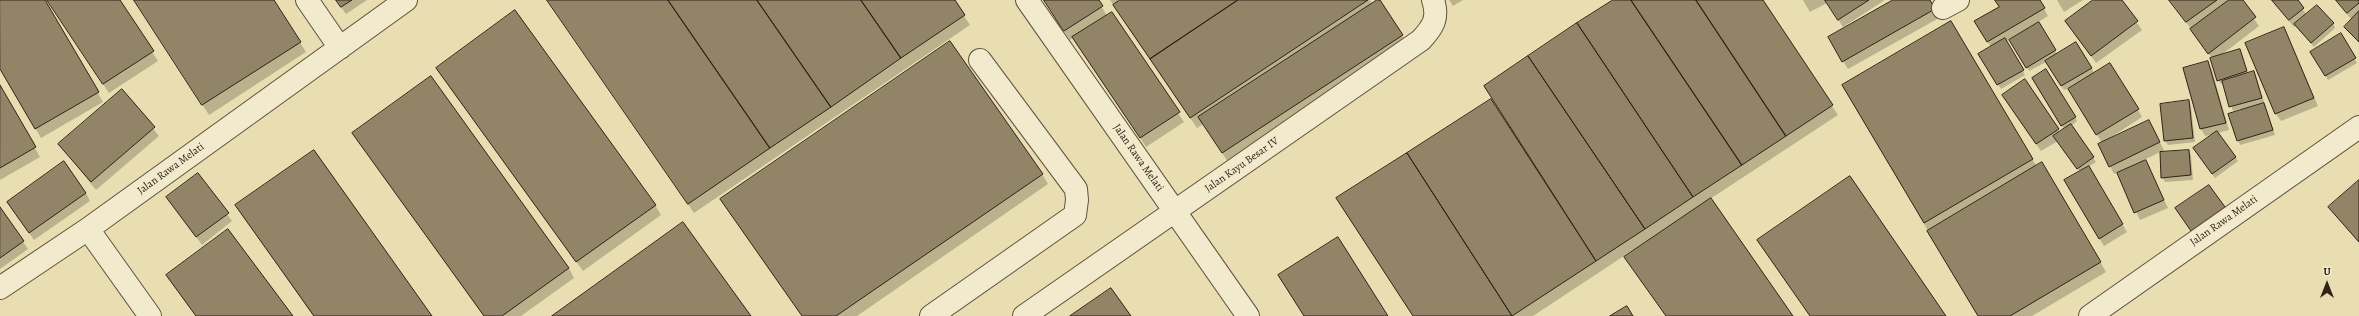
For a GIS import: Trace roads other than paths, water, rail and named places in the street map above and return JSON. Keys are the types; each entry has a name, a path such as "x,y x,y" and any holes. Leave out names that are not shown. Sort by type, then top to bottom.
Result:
{"street":[{"path":"307,0 340,48"},
{"name":"Jalan Rawa Melati","path":"0,288 88,229 406,0"},
{"name":"Jalan Rawa Melati","path":"1027,0 1248,316"},
{"name":"Jalan Kayu Besar IV","path":"1024,316 1176,212 1421,40 1432,28 1436,19 1433,0"},
{"path":"931,316 1075,215 1077,200 1076,189 980,60"},
{"name":"Jalan Rawa Melati","path":"2090,316 2359,127"},
{"path":"88,229 150,316"}]}
